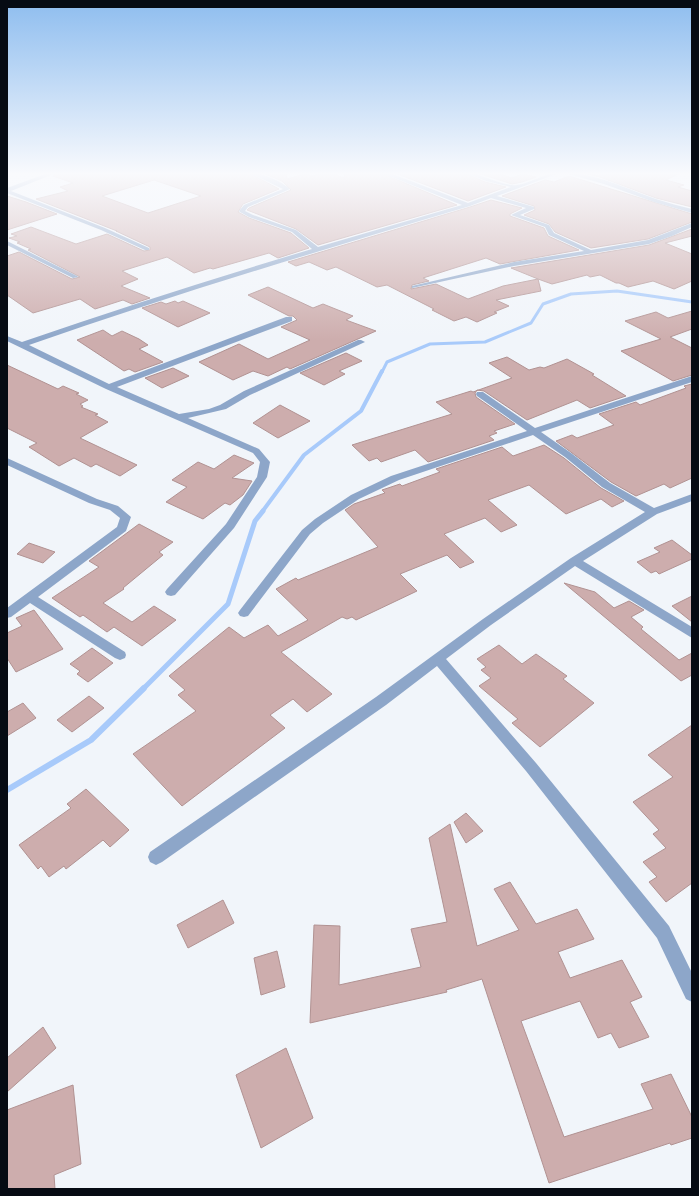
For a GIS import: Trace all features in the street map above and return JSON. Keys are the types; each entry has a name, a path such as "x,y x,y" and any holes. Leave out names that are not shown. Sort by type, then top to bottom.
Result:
{"street":[{"path":"99,229 147,249"},
{"path":"288,229 294,231 317,250"},
{"path":"22,346 135,306 241,272 388,229"},
{"path":"548,229 551,234 558,238 589,251"},
{"path":"414,287 514,264 649,242 684,229"},
{"path":"7,243 75,277"},
{"path":"7,254 20,249"},
{"path":"109,387 289,319"},
{"path":"7,338 109,387 256,451 265,462 262,477 230,526 171,592"},
{"path":"178,417 211,411 223,407 247,393 361,342"},
{"path":"244,613 306,532 319,521 355,497 395,478 692,379"},
{"path":"480,394 568,455 606,486 653,512"},
{"path":"7,461 93,501 114,508 126,517 122,529 7,614"},
{"path":"156,857 381,701 437,658 575,561 653,512 692,497"},
{"path":"575,561 692,633"},
{"path":"30,598 120,654"},
{"path":"437,658 532,767 663,932 692,993"}],"building":[{"path":"26,229 36,229 76,244 107,234 144,251 150,250 150,247 111,229 279,229 291,233 309,248 278,258 269,253 194,273 167,257 122,271 138,279 121,286 150,298 132,304 123,300 95,309 80,299 33,313 7,295 7,256 19,252 72,279 80,277 28,250 31,249 17,243 20,242 9,238 17,236 11,234"},
{"path":"296,229 374,229 318,245"},
{"path":"398,229 544,229 548,236 579,250 500,264 486,258 423,278 429,281 412,285 411,289 436,284 468,299 503,286 538,279 541,291 496,300 509,306 494,312 497,313 477,322 466,317 454,321 387,285 377,287 336,267 327,270 309,262 296,266 288,262"},
{"path":"553,229 674,229 648,239 591,248 555,232"},
{"path":"692,229 692,236 665,243 692,254 692,281 674,289 653,281 628,287 600,275 590,277 587,275 552,284 511,268 649,245"},
{"path":"268,287 313,308 323,304 353,316 346,320 376,331 290,369 287,367 268,376 253,371 233,380 199,362 239,344 268,359 310,340 281,327 297,320 293,316 289,316 248,295"},
{"path":"175,301 178,303 183,301 210,313 178,327 142,308 161,302 166,304"},
{"path":"692,311 692,329 670,337 692,348 692,375 673,381 621,351 661,339 625,321 656,312 668,318"},
{"path":"103,330 112,336 122,331 139,339 148,345 139,349 163,362 135,372 129,369 124,371 77,340"},
{"path":"346,353 362,361 339,371 345,374 324,385 300,373"},
{"path":"507,357 529,370 540,367 544,368 567,359 594,374 592,375 626,396 590,408 577,400 527,420 484,391 478,390 512,378 489,363"},
{"path":"7,365 58,389 63,386 79,393 76,394 88,400 80,404 83,406 81,407 98,414 95,415 108,422 80,438 137,465 120,476 96,464 91,467 74,458 59,466 29,447 37,443 7,428"},
{"path":"173,368 189,376 162,388 145,378"},
{"path":"692,384 692,478 670,488 664,484 636,496 611,482 556,441 572,435 577,438 614,425 599,414 636,402 640,405 686,388 684,386"},
{"path":"471,391 477,391 475,393 476,397 515,424 494,431 497,433 489,436 494,440 428,462 415,450 381,462 377,458 369,461 352,445 452,414 436,402"},
{"path":"280,405 310,421 278,438 253,423"},
{"path":"544,445 564,458 601,488 624,501 612,507 601,499 566,514 529,485 488,500 517,525 501,532 485,518 444,534 474,562 460,568 447,555 400,574 417,591 356,620 352,617 347,619 342,617 281,652 332,694 307,712 293,699 270,715 285,728 182,806 133,754 196,711 178,695 185,690 169,676 229,627 244,638 268,625 278,636 308,620 276,589 296,578 298,580 378,547 345,510 354,504 385,493 382,490 400,484 402,486 440,472 436,469 502,447 513,456"},
{"path":"234,455 254,463 232,478 252,481 243,495 230,505 225,503 203,519 166,502 187,487 172,480 198,462 214,469"},
{"path":"139,524 173,542 159,552 163,555 123,588 124,589 103,603 132,622 154,606 176,620 142,646 114,627 107,632 83,615 80,617 52,598 99,567 89,561"},
{"path":"672,540 692,555 692,559 659,574 656,571 651,573 637,562 660,552 654,548"},
{"path":"29,543 55,552 43,563 17,554"},
{"path":"564,583 595,592 614,608 629,601 644,610 631,617 643,627 641,629 679,660 692,653 692,675 681,681"},
{"path":"692,596 692,622 672,606"},
{"path":"34,610 63,649 16,672 7,658 7,633 22,626 16,618"},
{"path":"499,645 522,664 536,654 567,676 563,679 594,703 540,747 512,723 518,719 479,686 491,678 481,670 486,667 477,659"},
{"path":"92,648 113,663 88,682 77,674 80,671 70,664"},
{"path":"89,696 104,708 72,732 57,720"},
{"path":"23,703 36,718 7,736 7,712"},
{"path":"692,725 692,883 666,902 649,882 657,877 643,862 666,848 653,834 659,830 633,802 673,777 648,755"},
{"path":"86,789 129,830 110,847 103,840 66,869 64,866 49,877 41,866 38,869 19,845 71,808 67,804"},
{"path":"466,813 483,831 466,843 454,822"},
{"path":"450,824 477,946 519,930 494,889 510,882 536,924 577,909 594,939 558,952 570,978 622,960 642,997 630,1002 649,1037 619,1048 611,1033 598,1038 580,1001 521,1021 564,1137 653,1109 641,1084 671,1074 692,1117 692,1138 671,1145 670,1143 549,1183 482,979 446,990 447,992 310,1023 314,925 340,926 339,985 421,967 411,929 447,922 429,838"},
{"path":"223,900 234,923 188,948 177,925"},
{"path":"277,951 285,987 261,995 254,958"},
{"path":"43,1027 56,1048 7,1092 7,1058"},
{"path":"286,1048 313,1118 261,1148 236,1075"},
{"path":"73,1085 81,1164 54,1175 55,1189 7,1189 7,1110"}],"waterway":[{"path":"382,372 387,362 430,344 485,342 531,323 543,304 571,294 617,291 692,302"},
{"path":"262,512 304,455 361,411 382,371"},
{"path":"144,688 228,604 255,521 263,511"},
{"path":"7,790 91,740 144,688"}]}
